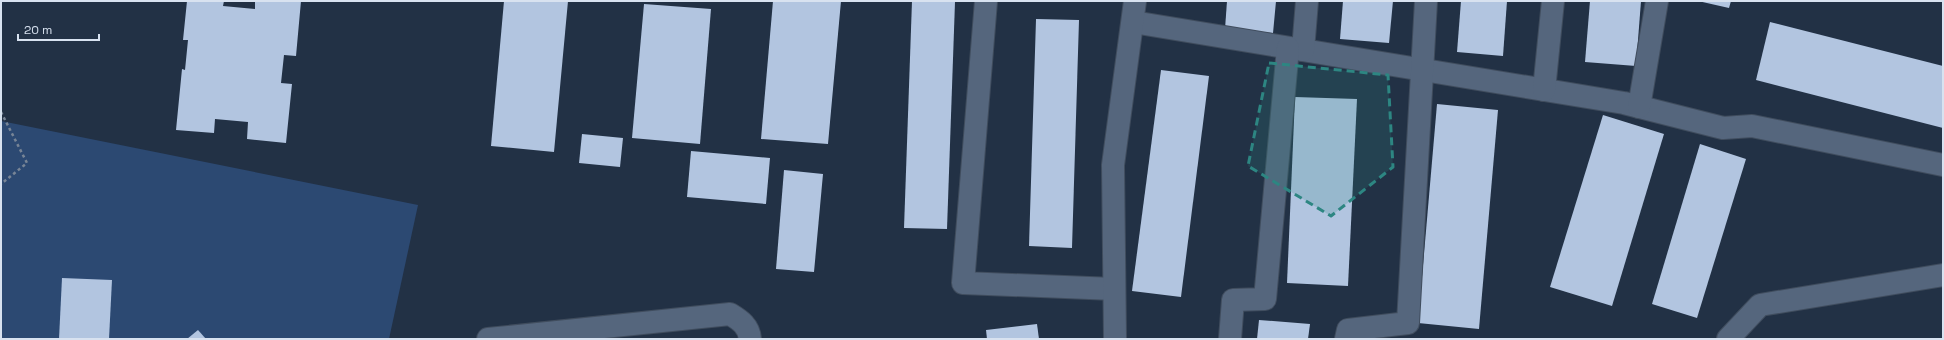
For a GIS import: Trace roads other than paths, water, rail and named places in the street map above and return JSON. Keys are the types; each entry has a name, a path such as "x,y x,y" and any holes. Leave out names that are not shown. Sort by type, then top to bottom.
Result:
{"street":[{"path":"986,1 963,283 1114,289"},
{"path":"1230,339 1233,300 1265,299 1296,49 1307,1"},
{"path":"1346,339 1348,330 1408,323 1426,1"},
{"path":"1544,90 1553,1"},
{"path":"1639,107 1657,1"},
{"path":"1115,339 1113,165 1134,11 1296,49 1639,107 1722,128 1752,126 1943,166"},
{"path":"1728,339 1760,305 1943,276"},
{"path":"488,339 730,314 740,320 750,330 750,339"}]}
